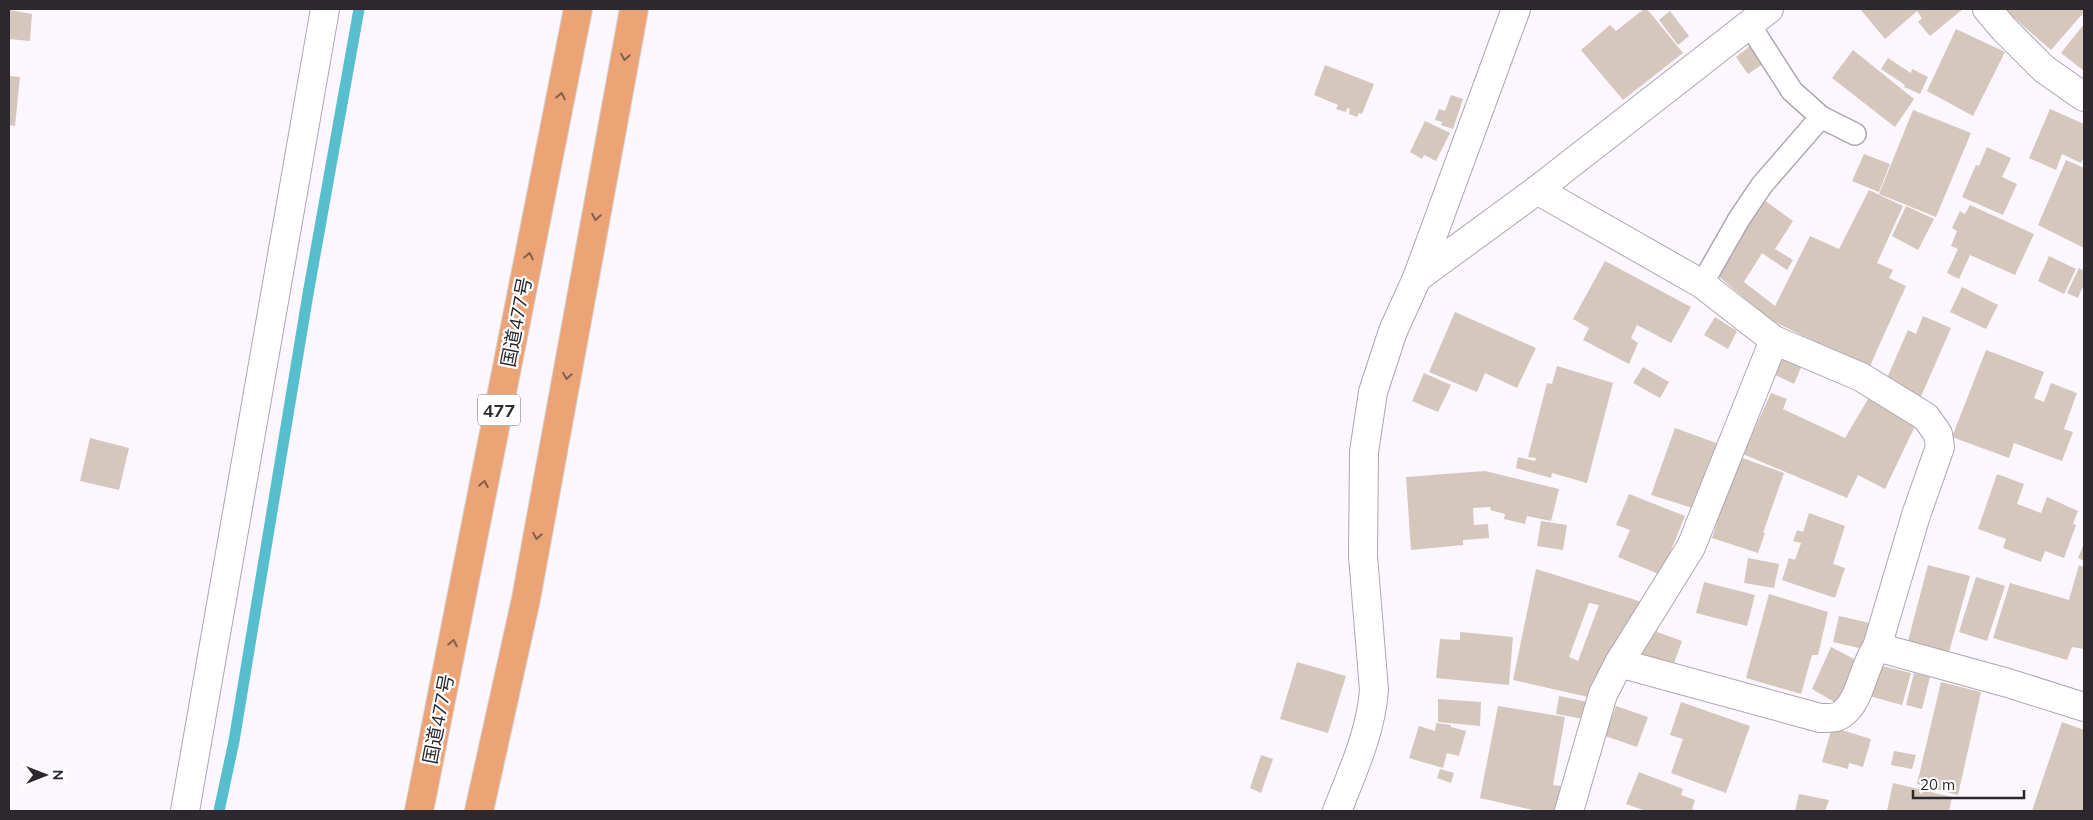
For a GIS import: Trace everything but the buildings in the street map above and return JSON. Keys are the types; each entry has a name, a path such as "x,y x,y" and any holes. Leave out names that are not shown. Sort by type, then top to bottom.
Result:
{"highway":[{"name":"国道477号","path":"419,811 578,9"},
{"path":"479,811 527,589 634,9"}],"street":[{"path":"185,811 324,9"},
{"path":"1337,811 1354,768 1372,711 1374,690 1363,556 1364,452 1372,392 1393,332 1417,278 1516,9"},
{"path":"1987,9 2044,69 2084,97"},
{"path":"1417,278 1536,190 1759,16"},
{"path":"1536,190 1702,284 1774,340 1862,377 1926,417 1938,434 1940,447 1916,515 1877,648 1870,658 1854,700 1843,714 1833,718 1820,718 1620,663"},
{"path":"1570,811 1604,694 1620,663 1691,547 1774,340"},
{"path":"1877,648 2008,683 2084,707"}],"lane":[{"path":"1759,16 1792,91 1821,117 1855,134"},
{"path":"1702,284 1739,219 1762,185 1821,117"}],"waterway":[{"path":"219,811 234,741 308,294 359,9"}]}
